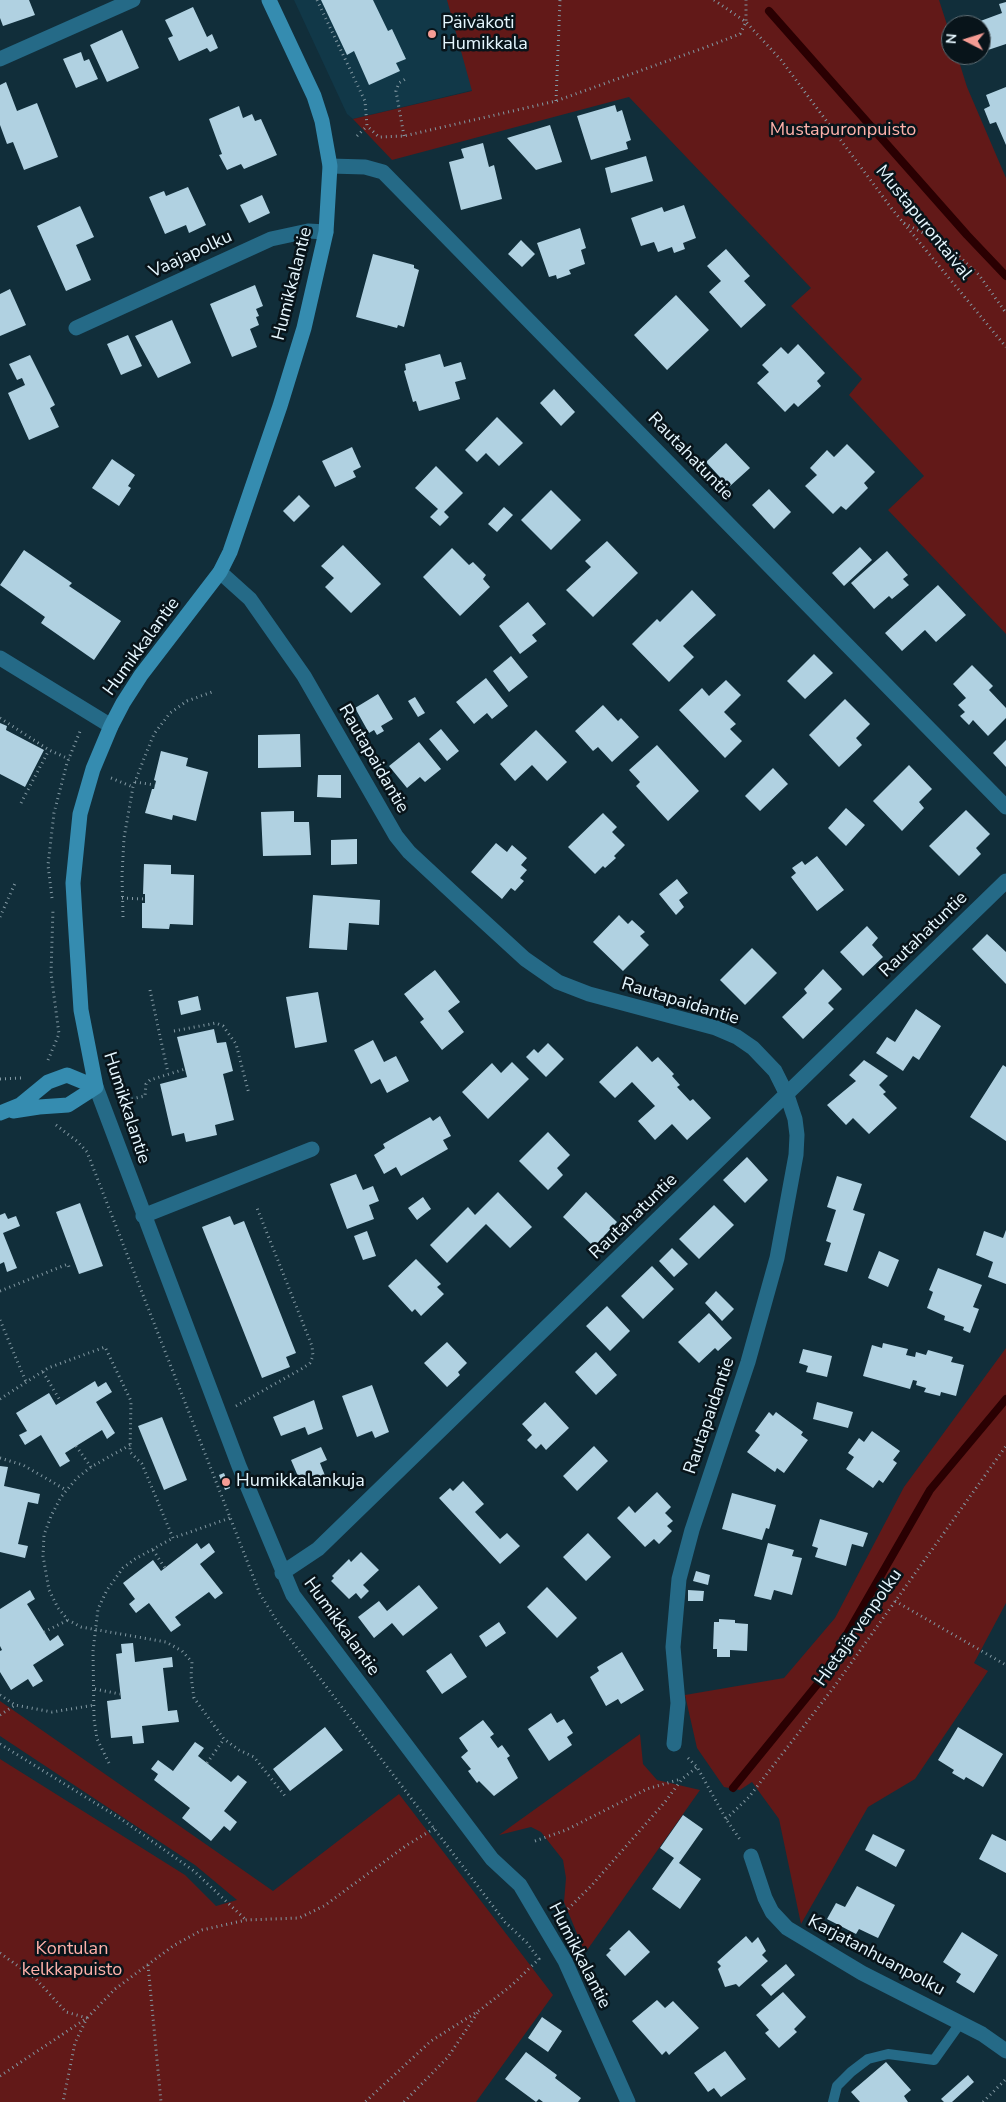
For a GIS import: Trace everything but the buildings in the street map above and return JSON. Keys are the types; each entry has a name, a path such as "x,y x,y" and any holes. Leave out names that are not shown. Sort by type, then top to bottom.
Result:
{"street":[{"path":"0,59 133,0"},
{"name":"Humikkalantie","path":"269,0 314,96 322,121 330,166 326,232 306,319 280,406 238,532 220,572 142,675 111,726 93,769 80,814 73,882 81,1010 96,1087 143,1216 282,1573 293,1595 319,1632 492,1859 520,1885 565,1962 628,2102"},
{"name":"Rautahatuntie","path":"330,166 364,167 383,172 1006,807"},
{"name":"Vaajapolku","path":"76,328 271,239 308,230 326,232"},
{"name":"Rautapaidantie","path":"220,572 250,599 304,676 396,836 409,852 466,906 525,959 558,982 589,994 716,1028 737,1037 753,1048 775,1071 786,1095 795,1119 797,1135 796,1155 777,1258 748,1362 692,1530 679,1579 673,1647 678,1704 674,1744"},
{"path":"0,658 111,726"},
{"name":"Rautahatuntie","path":"282,1573 318,1549 1006,881"},
{"path":"0,1113 20,1105 48,1082 67,1075 96,1087"},
{"path":"0,1113 68,1105 96,1087"},
{"path":"143,1216 312,1149"},
{"name":"Karjatanhuanpolku","path":"751,1856 765,1898 772,1912 787,1928 805,1941 862,1973 961,2022 1006,2051"}],"lane":[{"path":"834,2102 837,2086 850,2072 868,2059 888,2054 934,2060 961,2022"}],"path":[{"path":"317,0 365,101 367,126 379,137 404,136 556,100 740,34 746,22 744,0"},
{"path":"556,100 560,0"},
{"name":"Mustapurontaival","path":"714,0 746,22 781,60 903,223 1006,347"},
{"path":"404,136 396,91 399,83 407,78"},
{"path":"357,136 367,126"},
{"path":"903,223 948,246 979,275 1006,313"},
{"path":"123,917 124,838 134,782 154,734 170,713 187,702 212,692"},
{"path":"0,718 23,731 49,750 69,759"},
{"path":"20,737 23,731"},
{"path":"46,1066 58,1034 51,973 53,908 48,865 54,813 69,759 80,732"},
{"path":"21,803 49,750"},
{"path":"111,778 133,787"},
{"path":"134,782 155,785"},
{"path":"0,917 2,907 16,881"},
{"path":"122,898 145,899"},
{"path":"150,990 168,1073"},
{"path":"174,1031 216,1023 223,1026 236,1044 249,1094"},
{"path":"118,1101 145,1096 147,1082 168,1073 185,1069"},
{"path":"0,1079 22,1077"},
{"path":"234,1406 303,1368 310,1363 313,1356 312,1346 257,1208"},
{"path":"0,1290 68,1264 70,1270"},
{"path":"0,1320 26,1382"},
{"path":"0,1399 43,1372 105,1347 131,1401 130,1452 142,1464 172,1538"},
{"path":"43,1372 60,1402"},
{"path":"130,1445 91,1467 66,1490 50,1516 44,1535 43,1556 49,1590 58,1608 68,1620 94,1631 166,1642 182,1651 192,1662 190,1676 194,1698 224,1739 239,1750 254,1757 285,1796"},
{"path":"76,1446 91,1467"},
{"name":"Hietajärvenpolku","path":"726,1819 749,1797 834,1687 1006,1446"},
{"path":"0,1458 22,1465 66,1490"},
{"path":"109,1764 97,1739 94,1705 94,1631 98,1610 107,1590 123,1568 135,1559 172,1538 230,1518"},
{"path":"153,1550 165,1568"},
{"path":"896,1601 1006,1665"},
{"path":"44,1632 68,1620"},
{"path":"95,1689 120,1694"},
{"path":"0,1695 15,1706 52,1712 94,1705"},
{"path":"0,1715 15,1706"},
{"path":"207,1763 224,1739"},
{"path":"0,1744 121,1819 194,1871 246,1920"},
{"path":"674,1744 697,1767 726,1819 751,1856"},
{"path":"555,1923 592,1885 665,1802 682,1778 697,1767"},
{"path":"535,1841 566,1830 647,1789 682,1778"},
{"path":"0,2076 87,2018 115,1989 173,1946 202,1930 246,1920 299,1918 324,1906 407,1845 435,1828"},
{"path":"0,1952 36,1979 66,2012 87,2018"},
{"path":"365,2102 431,2041 480,2010 512,1985 539,1958"},
{"path":"148,1964 161,2102"},
{"path":"404,2102 448,2057 480,2010"},
{"path":"63,2102 75,2043 87,2018"},
{"path":"983,2102 1006,2079"}],"shaded area":[{"name":"Päiväkoti Humikkala","path":"294,0 544,0 564,68 353,119 347,114"}],"green space":[{"name":"Mustapuronpuisto","path":"447,0 939,0 944,15 941,15 941,65 960,65 967,87 1006,178 1006,634 888,510 924,476 849,395 862,379 791,306 811,288 629,97 392,160 353,119 472,91"},
{"path":"1006,1348 1006,1603 974,1663 988,1671 915,1779 868,1807 801,1924 779,1819 752,1782 740,1790 724,1787 697,1748 685,1695 784,1678 835,1618 904,1487"},
{"name":"Kontulan kelkkapuisto","path":"0,1701 273,1891 399,1794 553,1995 476,2102 0,2102 0,1759 185,1875 216,1906 237,1900 195,1865 0,1736"},
{"path":"640,1734 643,1764 657,1780 700,1790 585,1953 564,1902 566,1878 563,1860 541,1832 531,1827 499,1835"}],"waterway":[{"path":"769,11 967,235 1006,276"},
{"path":"733,1788 820,1681 930,1490 1006,1399"}],"place":[{"name":"Päiväkoti Humikkala","path":"432,34"},
{"name":"Humikkalankuja","path":"226,1482"}]}
